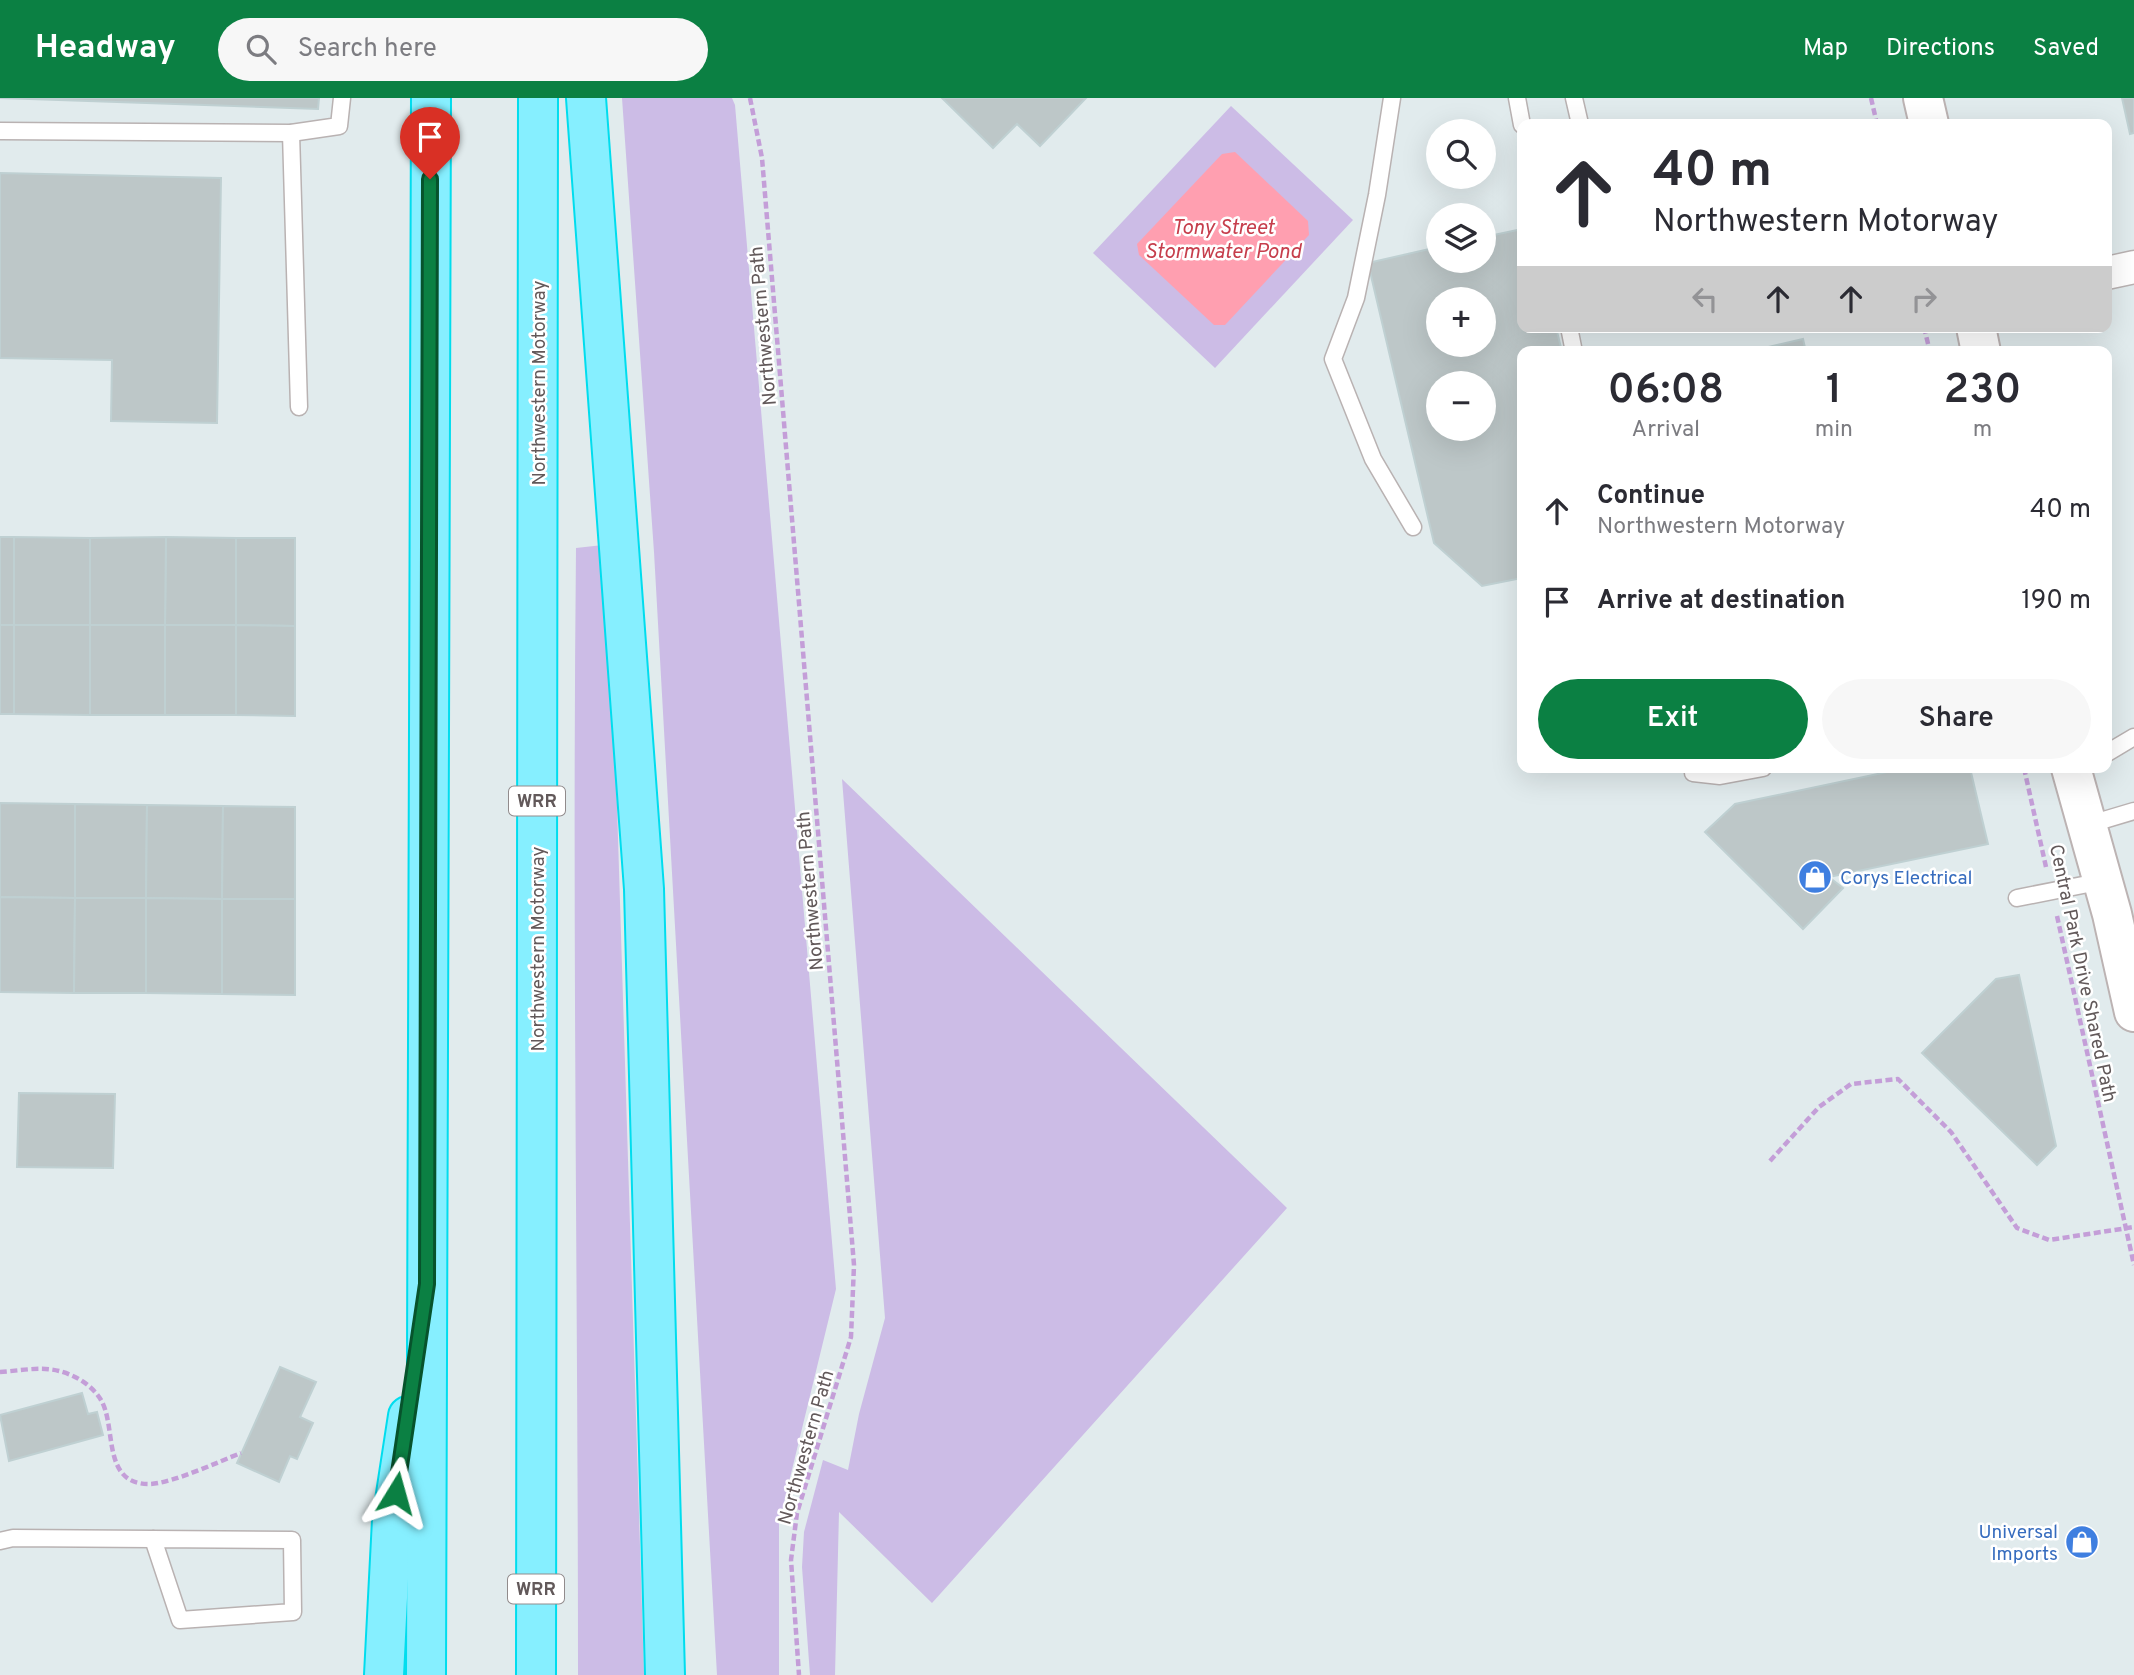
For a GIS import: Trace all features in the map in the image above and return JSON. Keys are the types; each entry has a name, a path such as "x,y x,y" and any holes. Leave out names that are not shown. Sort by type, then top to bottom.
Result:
{"highway":[{"path":"426,1675 430,98"},
{"name":"Northwestern Motorway","path":"536,1675 538,98"},
{"path":"586,98 644,889 665,1675"},
{"path":"384,1675 392,1520 427,1284"}],"main road":[{"path":"1923,98 1928,119"},
{"path":"2075,773 2134,1012"}],"street":[{"path":"2112,272 2134,267"}],"lane":[{"path":"0,131 290,133 339,126 342,98"},
{"path":"1392,98 1377,195 1356,298 1333,359 1373,459 1413,527"},
{"path":"1517,98 1521,119"},
{"path":"1574,98 1579,119"},
{"path":"290,133 299,407"},
{"path":"2112,750 2134,737"},
{"path":"1693,773 1720,776 1736,773"},
{"path":"2087,825 2134,810"},
{"path":"2018,898 2103,881"},
{"path":"0,1541 13,1538 153,1539 292,1540 293,1612 180,1620 153,1539"}],"path":[{"name":"Northwestern Path","path":"750,98 762,158 854,1265 851,1337 797,1513 791,1560 799,1675"},
{"path":"1871,98 1876,119"},
{"name":"Central Park Drive Shared Path","path":"2025,773 2134,1265"},
{"path":"1770,1161 1819,1107 1851,1084 1898,1079 1951,1132 2017,1228 2049,1240 2134,1227"},
{"path":"0,1372 54,1369 84,1382 102,1401 114,1458 128,1477 137,1482 156,1483 241,1453"}],"shaded area":[{"path":"622,98 732,98 735,105 836,1289 779,1523 779,1675 717,1675 654,552"},
{"path":"1231,106 1353,220 1215,368 1093,253"},
{"path":"603,545 615,741 644,1675 578,1675 576,548"},
{"path":"842,779 1287,1208 932,1603 839,1512 835,1675 810,1675 802,1567 804,1532 823,1460 848,1470 859,1414 885,1318"}],"water":[{"name":"Tony Street Stormwater Pond","path":"1235,152 1308,221 1309,235 1225,325 1214,325 1139,255 1137,244 1222,154"}],"building":[{"path":"0,98 319,98 318,109"},
{"path":"942,98 1086,98 1040,146 1017,124 993,148"},
{"path":"2122,98 2134,98 2134,133 2130,134"},
{"path":"0,173 221,178 217,423 111,421 112,360 0,358"},
{"path":"1517,230 1517,333 1557,333 1561,346 1517,346 1517,579 1482,586 1434,543 1368,263 1426,250 1426,273 1496,273 1496,234"},
{"path":"1803,339 1805,346 1773,346"},
{"path":"0,537 14,537 14,625 0,625"},
{"path":"14,537 90,538 90,625 14,625"},
{"path":"166,537 236,538 236,625 165,625"},
{"path":"166,537 165,625 90,625 90,538"},
{"path":"236,538 295,538 295,626 236,625"},
{"path":"0,625 14,625 14,714 0,714"},
{"path":"14,625 90,625 90,715 14,714"},
{"path":"90,625 165,625 165,715 90,715"},
{"path":"165,625 236,625 236,715 165,715"},
{"path":"236,625 295,626 295,716 236,715"},
{"path":"1882,773 1971,773 1988,844 1829,877 1843,888 1803,929 1705,832 1735,804"},
{"path":"0,803 75,804 75,898 0,897"},
{"path":"75,804 147,805 146,898 75,898"},
{"path":"147,805 223,806 222,899 146,898"},
{"path":"223,806 295,807 295,899 222,899"},
{"path":"0,897 75,898 74,993 0,992"},
{"path":"75,898 146,898 146,993 74,993"},
{"path":"146,898 222,899 222,994 146,993"},
{"path":"222,899 295,899 295,995 222,994"},
{"path":"2019,975 2056,1146 2037,1165 1922,1053 1996,979"},
{"path":"19,1093 115,1094 113,1168 17,1167"},
{"path":"280,1367 316,1382 300,1417 313,1423 297,1459 290,1456 279,1482 237,1463"},
{"path":"82,1393 88,1414 97,1412 103,1435 9,1461 0,1415"}],"place":[{"name":"Corys Electrical","path":"1815,877"},
{"name":"Universal Imports","path":"2082,1542"}],"route":[{"path":"396,1493 427,1284 430,179"}]}
